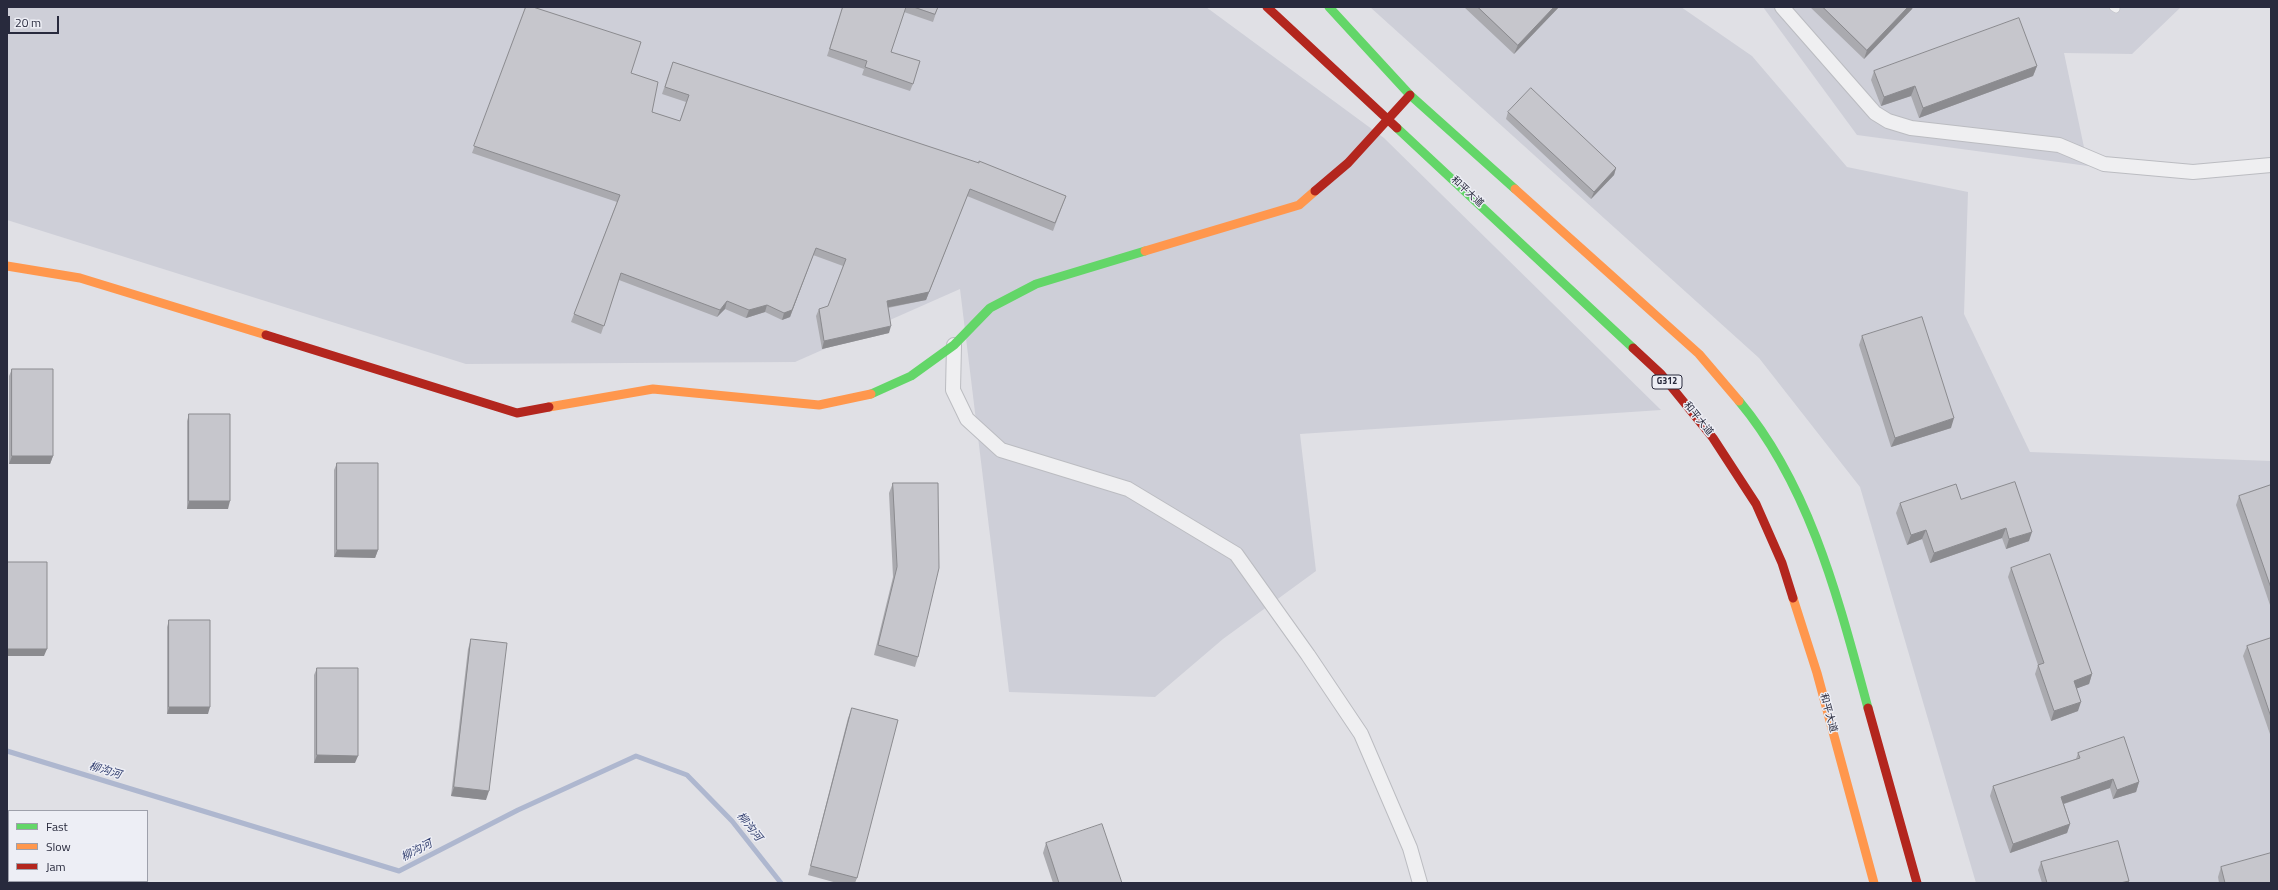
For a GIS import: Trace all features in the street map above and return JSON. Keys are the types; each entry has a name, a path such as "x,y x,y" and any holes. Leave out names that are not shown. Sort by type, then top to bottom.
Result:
{"main road":[{"name":"和平大道","path":"1267,7 1661,374 1713,438 1756,504 1782,563 1817,673 1874,883"},
{"path":"1329,7 1410,95 1699,354 1753,418 1795,489 1821,549 1857,667 1917,883"},
{"path":"7,266 80,278 517,412 653,389 818,405 865,397 911,376 954,345 990,308 1036,284 1298,205 1348,163 1410,95"}],"street":[{"path":"1782,7 1874,113 1888,121 1911,128 2058,145 2104,164 2193,172 2271,165"},
{"path":"954,345 953,390 967,420 1001,450 1128,489 1236,554 1308,654 1361,734 1410,848 1420,883"}],"shaded area":[{"path":"7,7 1206,7 1384,138 1661,410 1300,434 1316,571 1223,639 1155,697 1009,692 960,289 795,362 466,364 7,220"},
{"path":"1370,7 1681,7 1752,56 1847,167 1968,192 1964,314 2030,452 2271,461 2271,883 1976,883 1860,487 1759,358"},
{"path":"1763,7 2181,7 2132,54 2064,53 2088,166 1857,135"}],"building":[{"path":"526,7 533,7 641,42 631,73 658,82 652,112 680,121 689,95 665,87 673,62 979,163 979,161 1066,196 1055,223 970,189 929,292 887,301 891,326 824,341 819,309 828,306 846,259 816,248 792,310 784,313 767,305 749,310 727,301 720,310 621,273 604,326 574,314 620,195 474,146"},
{"path":"843,7 906,7 891,52 920,61 913,84 865,67 867,61 830,49"},
{"path":"914,7 938,7 935,14"},
{"path":"1478,7 1554,7 1518,45"},
{"path":"1823,7 1908,7 1867,50"},
{"path":"2019,18 2037,66 1923,108 1915,86 1884,97 1874,71"},
{"path":"1531,88 1616,168 1594,192 1508,112"},
{"path":"1922,317 1954,418 1895,438 1862,336"},
{"path":"12,369 53,369 53,456 12,456"},
{"path":"189,414 230,414 230,501 189,501"},
{"path":"337,463 378,463 378,550 337,550"},
{"path":"2015,482 2032,532 2009,539 2006,528 1934,553 1926,530 1911,535 1900,503 1956,484 1961,499"},
{"path":"893,483 938,483 939,568 918,657 878,645 897,567"},
{"path":"2271,485 2271,588 2239,496"},
{"path":"2050,554 2092,674 2074,681 2081,702 2054,711 2038,665 2044,663 2011,568"},
{"path":"7,562 47,562 47,649 7,649"},
{"path":"169,620 210,620 210,707 169,707"},
{"path":"2271,638 2271,717 2247,646"},
{"path":"471,639 507,643 489,791 454,787"},
{"path":"317,668 358,668 358,756 317,755"},
{"path":"852,708 898,720 857,878 811,866"},
{"path":"2124,737 2139,782 2117,790 2113,779 2061,797 2070,824 2013,844 1993,786 2080,758 2078,753"},
{"path":"1102,824 1122,883 1059,883 1046,843"},
{"path":"2118,841 2129,881 2120,883 2047,883 2041,862"},
{"path":"2271,853 2271,883 2225,883 2221,867"}],"waterway":[{"name":"柳沟河","path":"7,751 399,871 518,810 636,756 687,775 732,821 781,883"}],"traffic: fast":[{"path":"1329,7 1410,95 1515,189"},
{"path":"1397,128 1633,348"},
{"path":"871,394 911,376 954,345 990,308 1036,284 1145,251"},
{"path":"1739,401 1764,435 1785,470 1804,508 1820,547 1846,627 1868,708"}],"traffic: slow":[{"path":"1515,189 1699,354 1739,401"},
{"path":"1145,251 1299,205 1315,191"},
{"path":"7,266 80,278 266,335"},
{"path":"549,407 653,389 819,405 871,394"},
{"path":"1793,598 1817,673 1874,883"}],"traffic: jam":[{"path":"1267,7 1397,128"},
{"path":"1315,191 1348,163 1410,95"},
{"path":"266,335 517,413 549,407"},
{"path":"1633,348 1661,374 1713,438 1756,504 1782,563 1793,598"},
{"path":"1868,708 1917,883"}]}
